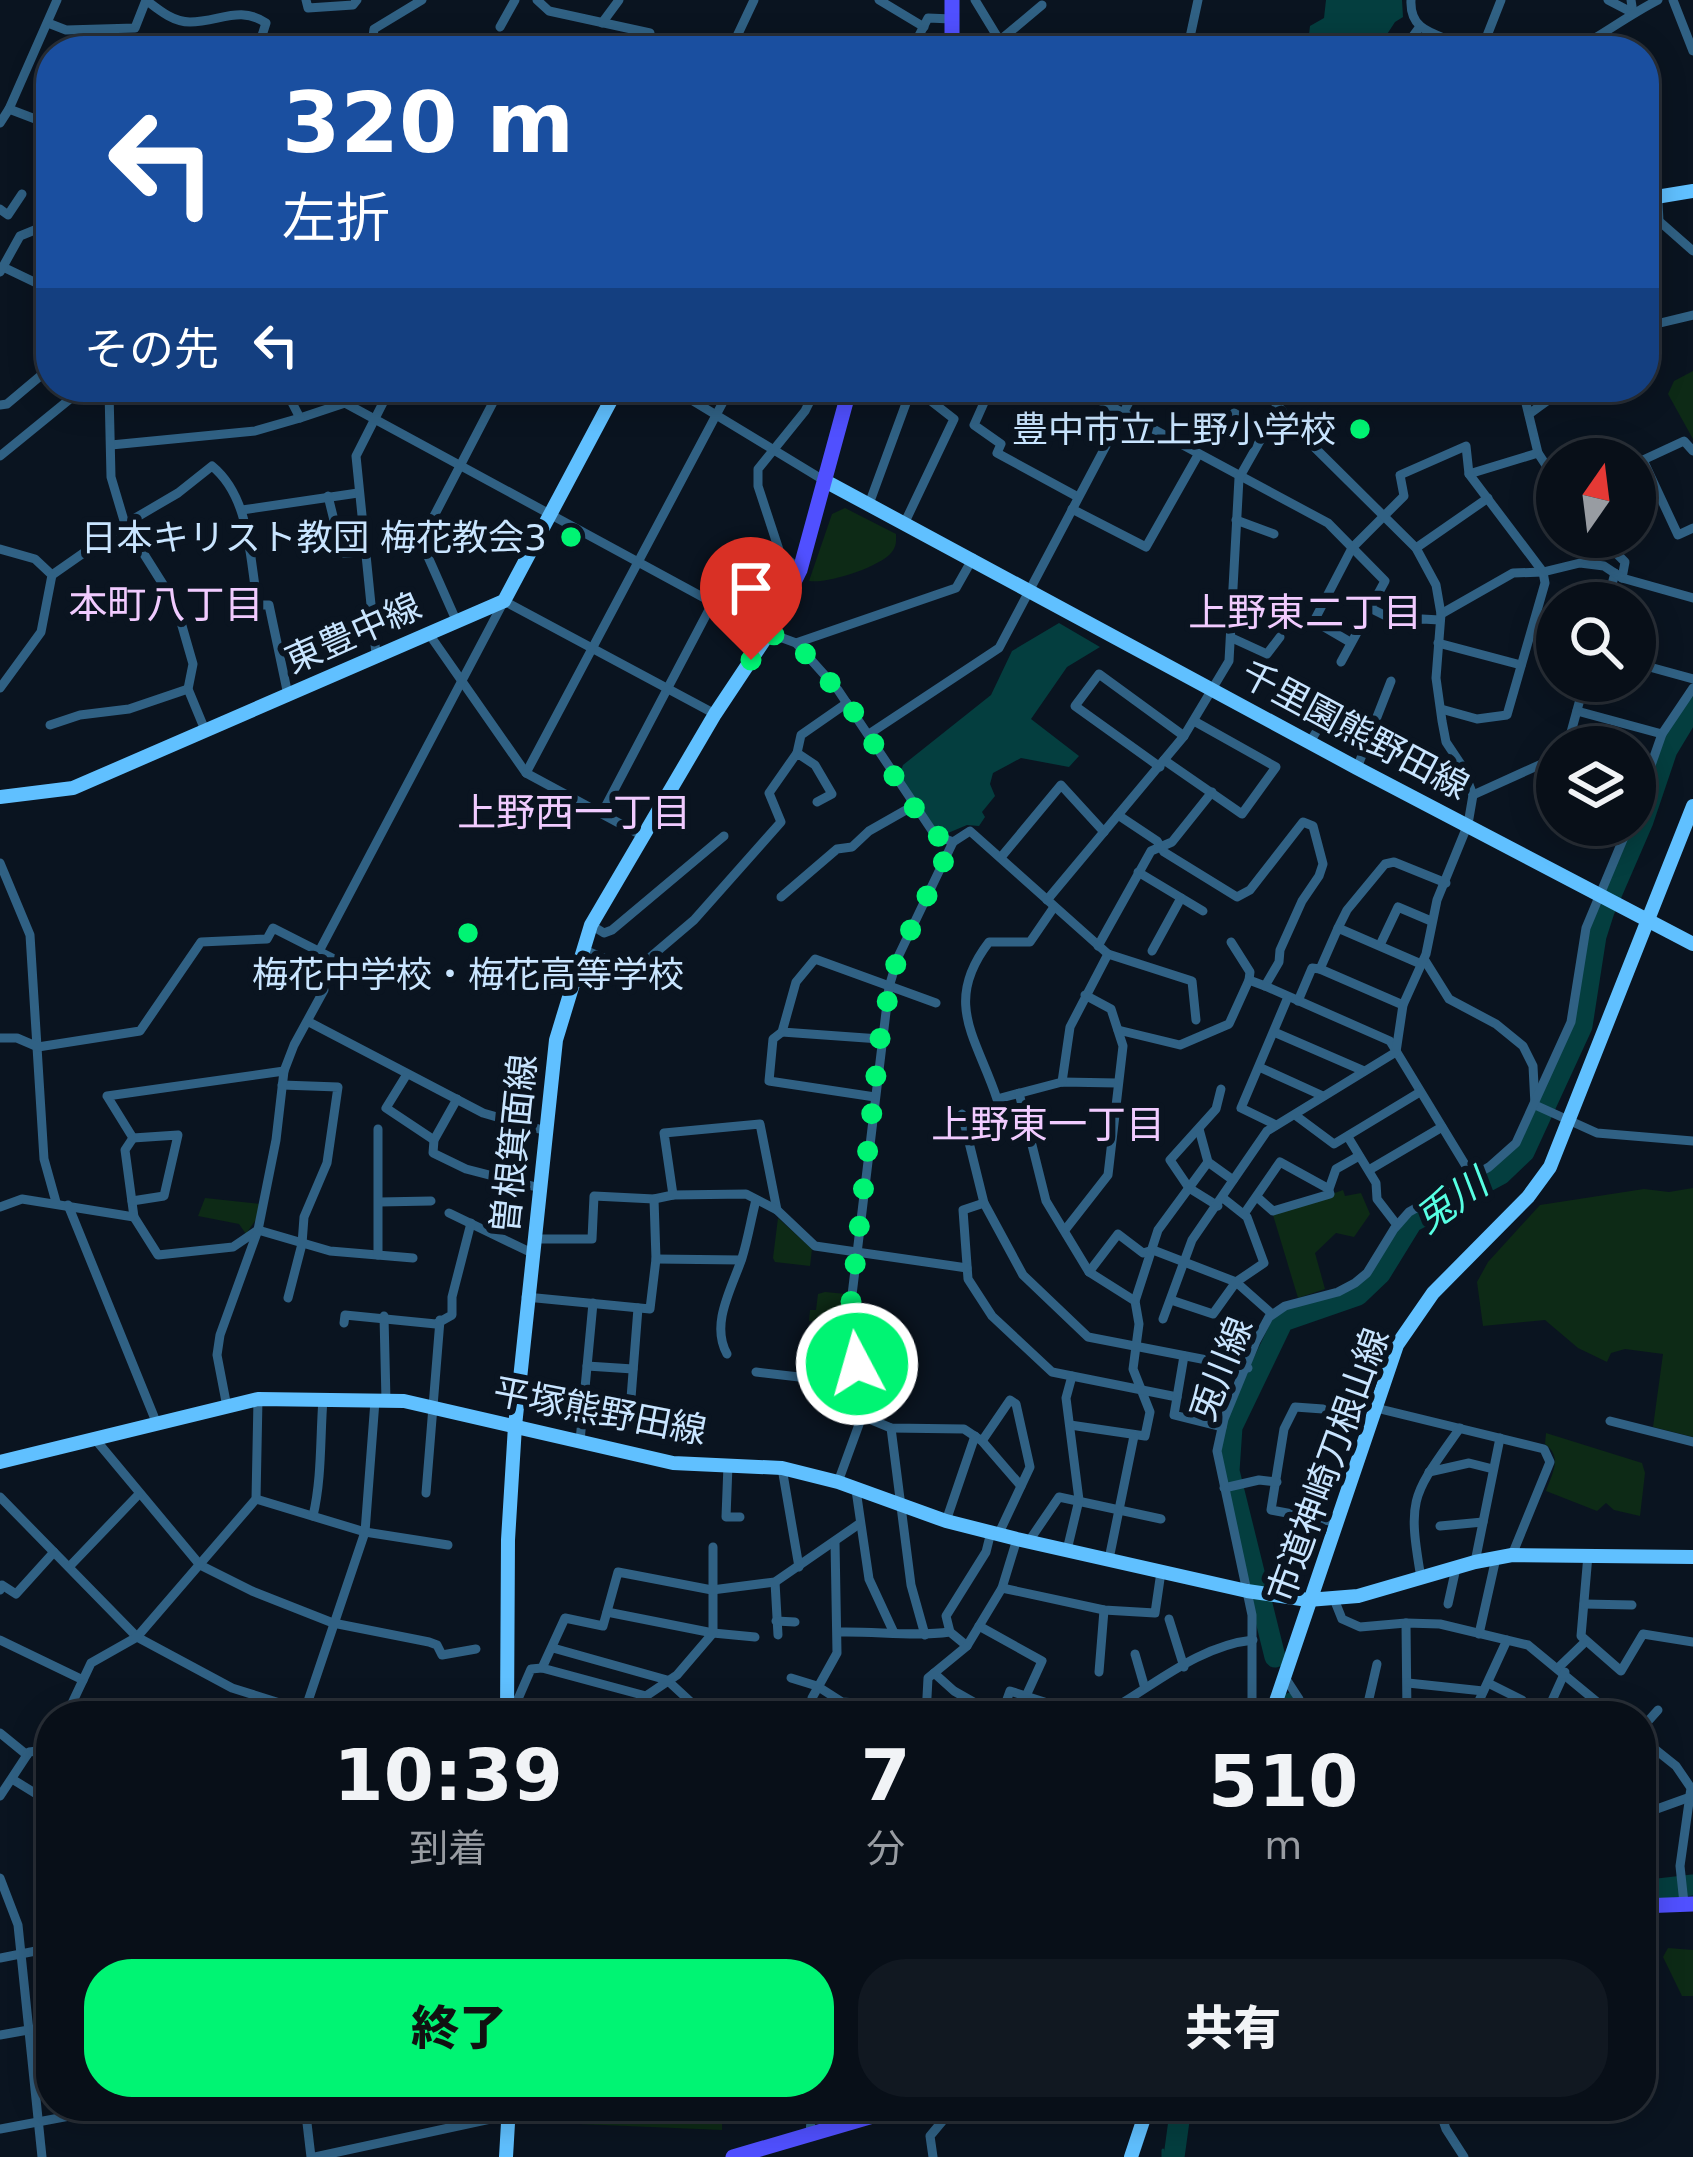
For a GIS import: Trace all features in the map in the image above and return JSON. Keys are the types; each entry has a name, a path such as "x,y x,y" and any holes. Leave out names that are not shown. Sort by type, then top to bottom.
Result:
{"main road":[{"path":"952,0 952,36"},
{"path":"769,633 800,570 846,402"},
{"path":"1656,1904 1687,1901"},
{"path":"744,2155 856,2121"}],"street":[{"path":"42,36 57,0"},
{"path":"48,23 66,31 135,28 146,0 165,15 188,22 235,13 254,15 266,23 262,36"},
{"path":"254,15 258,0"},
{"path":"306,0 308,8 328,9 357,0"},
{"path":"373,36 374,29 422,0"},
{"path":"500,27 515,0"},
{"path":"537,0 549,10 650,33"},
{"path":"602,23 619,0"},
{"path":"737,36 754,0"},
{"path":"879,0 924,26"},
{"path":"975,0 996,36"},
{"path":"1190,36 1198,0"},
{"path":"1411,0 1410,14 1419,28 1437,36"},
{"path":"1487,36 1501,0"},
{"path":"1608,0 1633,13"},
{"path":"1631,0 1633,13"},
{"path":"1602,36 1658,0"},
{"path":"1673,0 1693,51"},
{"path":"1012,36 1042,5"},
{"path":"919,36 928,18 952,19"},
{"path":"1413,36 1419,28"},
{"path":"0,123 36,49"},
{"path":"9,109 36,119"},
{"path":"1659,196 1693,190"},
{"path":"0,209 8,215 22,194"},
{"path":"1659,221 1693,251"},
{"path":"36,229 20,236 2,269 36,284"},
{"path":"1659,323 1693,315"},
{"path":"0,405 8,404 36,380"},
{"path":"0,456 66,402"},
{"path":"109,402 111,477 125,524 176,605 193,664 188,689 205,730"},
{"path":"292,402 300,418"},
{"path":"376,654 356,456 383,402"},
{"path":"456,620 421,541 493,402"},
{"path":"305,978 609,402"},
{"path":"698,402 718,413 730,427 825,481"},
{"path":"526,773 724,402"},
{"path":"800,570 781,553 758,486 758,469 810,402"},
{"path":"869,504 907,402"},
{"path":"905,522 954,419 932,402"},
{"path":"984,402 974,425 1001,444 997,453 1078,497"},
{"path":"1102,402 1328,523 1385,581 1341,662"},
{"path":"869,734 999,647 1129,402"},
{"path":"1273,402 1416,548 1436,585 1440,617 1436,678 1446,742 1473,795 1468,824 1403,1005 1396,1052"},
{"path":"1526,402 1536,444"},
{"path":"1529,414 1545,402"},
{"path":"111,445 256,431 345,403 769,633 796,643 848,703 935,835 953,842"},
{"path":"1117,1083 1062,1082 997,1099 967,1028 968,981 989,943 1030,942 1051,903 1184,736 1214,689 1229,661 1232,638 1239,478 1278,409"},
{"path":"1234,413 1266,430"},
{"path":"1656,454 1684,441 1693,451"},
{"path":"1350,642 1314,621 1352,548 1404,496 1400,475 1466,446 1469,473 1543,572 1544,583 1508,716 1477,719 1441,709"},
{"path":"1072,509 1146,548 1198,454"},
{"path":"1469,473 1536,454"},
{"path":"0,688 40,632 52,575 178,494 212,466 224,476 242,510 258,605 269,605 288,695"},
{"name":"千里園熊野田線","path":"825,481 1693,944"},
{"path":"242,510 358,493"},
{"path":"1656,494 1678,535 1693,528"},
{"path":"328,496 342,553 365,552"},
{"path":"1416,548 1488,499"},
{"path":"1236,520 1274,534"},
{"path":"0,549 35,559 52,575"},
{"path":"796,643 956,588 973,558"},
{"path":"1604,566 1608,558"},
{"path":"1616,582 1625,562 1621,558"},
{"path":"1370,608 1404,625 1440,617 1513,573 1580,563 1604,566 1618,576 1693,598"},
{"path":"504,602 715,714"},
{"name":"東豊中線","path":"0,797 73,788 504,602"},
{"path":"602,813 713,602"},
{"path":"428,632 526,773 641,835"},
{"name":"曽根箕面線","path":"507,1701 508,1540 515,1426 556,1040 591,925 641,835 769,633"},
{"path":"1232,638 1267,655 1280,638"},
{"path":"1438,643 1520,665"},
{"path":"1656,671 1693,684 1656,751"},
{"path":"1184,736 1099,674 1075,706 1242,814 1276,767 1194,721"},
{"path":"1357,768 1391,681"},
{"path":"50,725 80,715 129,709 188,689"},
{"path":"1310,742 1335,701"},
{"path":"1572,726 1579,702"},
{"path":"581,949 634,971 694,920 781,822 769,794 796,753 801,736 848,703"},
{"path":"1576,712 1662,734"},
{"path":"796,753 815,765 832,794 817,802"},
{"path":"1473,795 1536,766"},
{"path":"1002,856 1061,785 1104,832"},
{"path":"1098,946 1151,850 1172,842 1212,792"},
{"path":"781,897 837,849 852,848 869,830 913,806"},
{"name":"市道神崎刀根山線","path":"1276,1701 1397,1345 1433,1293 1528,1197 1550,1167 1693,806"},
{"path":"1118,814 1237,897 1250,890 1303,822 1313,826 1323,864 1280,950 1280,962 1264,986"},
{"path":"838,1482 865,1408 849,1320 880,1039 898,956 953,842 970,831 1108,954 1192,981 1196,1020"},
{"path":"591,925 604,933 612,930 724,836"},
{"name":"兎川線","path":"1251,1701 1254,1592 1217,1450 1256,1341 1272,1314 1355,1283 1397,1225 1419,1205 1510,1149 1542,1108 1571,1022 1583,938 1606,897 1622,846"},
{"path":"0,862 30,934 44,1161 157,1424"},
{"path":"1320,969 1347,910 1385,864 1394,862 1446,883"},
{"path":"1138,872 1203,911"},
{"path":"1152,951 1181,898"},
{"path":"1380,945 1398,907 1431,921"},
{"path":"0,1038 17,1038 38,1047 140,1030 201,942 267,939 273,928 340,962"},
{"path":"1338,928 1422,962 1449,999 1491,1021 1523,1046 1533,1066 1542,1108 1608,1135 1693,1141"},
{"path":"1118,1030 1180,1045 1229,1024 1250,972 1231,942"},
{"path":"1062,1082 1070,1027 1108,954"},
{"path":"875,1097 770,1081 773,1039 782,1032 796,982 814,959 936,1003"},
{"path":"227,1407 218,1355 220,1335 258,1230 284,1071 324,990 282,966 275,977"},
{"path":"1276,1125 1241,1108 1274,1032 1312,968 1403,1005"},
{"path":"1249,980 1390,1041 1472,1176"},
{"path":"1065,1230 1108,1175 1123,1046 1112,1010 1085,995"},
{"path":"309,1022 483,1113 546,1131"},
{"path":"782,1032 880,1039"},
{"path":"1274,1032 1364,1071"},
{"path":"1163,1318 1192,1240 1267,1131 1396,1052"},
{"path":"1259,1067 1323,1096"},
{"path":"133,1138 107,1096 284,1071"},
{"path":"407,1074 386,1108 434,1140"},
{"path":"281,1085 338,1087 327,1163 304,1217 288,1298"},
{"path":"1171,1300 1213,1314 1236,1282 1264,1263 1244,1214 1189,1188 1169,1160 1216,1109 1222,1089"},
{"path":"1294,1115 1334,1144 1420,1092"},
{"path":"1019,1093 1046,1201 1089,1272 1135,1300"},
{"path":"457,1099 434,1140 433,1153 466,1169 540,1188"},
{"path":"962,1114 984,1203 1023,1275 1088,1337 1248,1368"},
{"path":"673,1195 664,1133 760,1124 777,1210"},
{"path":"1369,1170 1442,1127"},
{"path":"1199,1129 1208,1162 1233,1180"},
{"path":"378,1130 378,1255"},
{"path":"132,1201 164,1196 178,1135 133,1138"},
{"path":"1348,1137 1376,1183 1376,1197 1397,1225"},
{"path":"133,1138 125,1150 134,1217 158,1256 233,1247 258,1230"},
{"path":"1256,1197 1273,1211 1330,1194 1336,1169 1359,1156"},
{"path":"1070,1425 1145,1436 1150,1412 1133,1369 1139,1324 1135,1300 1158,1230 1208,1162"},
{"path":"1244,1214 1280,1162 1329,1190"},
{"path":"449,1214 533,1246 592,1238 594,1196 746,1195 798,1225 815,1246 967,1268"},
{"path":"0,1207 22,1199 134,1217"},
{"path":"526,1297 650,1309 656,1259 654,1199"},
{"path":"727,1354 719,1340 726,1297 756,1199"},
{"path":"379,1202 430,1202"},
{"path":"984,1203 964,1210 967,1268 968,1279 992,1316 1052,1372 1177,1397"},
{"path":"344,1323 345,1315 436,1324 452,1316 452,1297 471,1222"},
{"path":"258,1230 331,1251 413,1258"},
{"path":"1089,1272 1118,1234 1143,1253 1154,1250 1236,1282 1272,1314"},
{"path":"656,1259 741,1260"},
{"path":"580,1442 593,1304"},
{"path":"631,1398 638,1308"},
{"path":"307,1701 364,1532 381,1401 384,1316"},
{"path":"426,1492 440,1320"},
{"path":"1184,1356 1174,1415 1222,1426"},
{"path":"587,1366 633,1369"},
{"path":"756,1372 799,1377 841,1395 862,1416 891,1428 964,1429 1022,1486"},
{"path":"1067,1550 1079,1501 1066,1397 1072,1376"},
{"path":"73,1701 91,1663 137,1637 256,1499 258,1399"},
{"name":"平塚熊野田線","path":"0,1462 258,1399 381,1401 433,1407 673,1463 782,1468 838,1482 946,1521 1161,1572 1308,1600 1334,1599 1512,1555 1693,1557"},
{"path":"313,1516 320,1484 323,1399"},
{"path":"946,1521 978,1439 1010,1400 1016,1404 1030,1467 946,1616 950,1632 967,1646"},
{"path":"1323,1409 1295,1407 1284,1429 1271,1510 1335,1522"},
{"path":"1376,1408 1544,1449 1550,1462 1512,1555"},
{"path":"1610,1421 1693,1442"},
{"path":"891,1428 911,1586 925,1635"},
{"path":"1421,1578 1412,1523 1414,1499 1460,1429"},
{"path":"1109,1559 1134,1436"},
{"path":"1475,1562 1500,1438"},
{"path":"95,1439 200,1565 333,1623 429,1642 442,1654 476,1649"},
{"path":"1429,1472 1469,1463 1493,1468"},
{"path":"728,1465 726,1517 740,1517"},
{"path":"782,1468 799,1567"},
{"path":"1230,1486 1277,1482"},
{"path":"856,1490 869,1579 894,1633"},
{"path":"69,1567 138,1496"},
{"path":"927,1701 928,1678 967,1646 1002,1588 1023,1540 1059,1496 1161,1519"},
{"path":"0,1497 137,1637 232,1688 268,1701"},
{"path":"256,1499 364,1532 448,1545"},
{"path":"1440,1526 1483,1522"},
{"path":"542,1667 565,1618 602,1626 618,1572 712,1590 775,1582 859,1524"},
{"path":"814,1701 817,1686 837,1653 835,1542"},
{"path":"646,1701 646,1696 677,1675 713,1634 713,1547"},
{"path":"0,1590 2,1585 16,1594 54,1552"},
{"path":"1588,1556 1581,1636 1621,1670 1643,1634 1693,1642"},
{"path":"1479,1634 1496,1558"},
{"path":"1448,1604 1456,1568"},
{"path":"1002,1588 1104,1610 1155,1612 1161,1572"},
{"path":"775,1582 778,1635"},
{"path":"1334,1599 1342,1619 1360,1628 1440,1624 1528,1645 1597,1701"},
{"path":"1584,1604 1632,1605"},
{"path":"1099,1672 1104,1610"},
{"path":"607,1612 713,1634 755,1637"},
{"path":"1169,1619 1184,1666"},
{"path":"776,1621 795,1622"},
{"path":"1406,1623 1407,1701"},
{"path":"979,1626 1042,1661 1026,1696"},
{"path":"838,1632 950,1632"},
{"path":"0,1640 83,1680"},
{"path":"1128,1701 1144,1685 1228,1645 1253,1640"},
{"path":"1481,1701 1508,1640"},
{"path":"1551,1701 1562,1670 1586,1641"},
{"path":"553,1648 667,1680 690,1701"},
{"path":"1135,1654 1144,1685"},
{"path":"1368,1701 1377,1664"},
{"path":"516,1701 530,1670 542,1667 646,1696"},
{"path":"934,1673 972,1701"},
{"path":"1284,1676 1299,1701"},
{"path":"791,1678 817,1686 840,1701"},
{"path":"1408,1683 1485,1687 1522,1700"},
{"path":"1006,1701 1010,1691 1042,1701"},
{"path":"0,1733 27,1756"},
{"path":"1656,1750 1676,1766 1691,1788 1682,1878 1687,1901"},
{"path":"0,1796 29,1752 36,1751"},
{"path":"11,1779 36,1794"},
{"path":"1656,1809 1692,1796"},
{"path":"0,1878 18,1925 36,2091"},
{"path":"0,1958 36,1951"},
{"path":"0,2035 36,2029"},
{"path":"0,2129 44,2121"},
{"path":"307,2121 313,2157 463,2121"},
{"path":"506,2157 508,2121"},
{"path":"810,2134 811,2121"},
{"path":"933,2157 930,2136 944,2121"},
{"path":"1131,2157 1143,2121"},
{"path":"1443,2121 1464,2157"},
{"path":"39,2122 42,2157"}],"shaded area":[{"path":"1326,0 1402,0 1403,17 1386,36 1309,36 1310,26 1324,18"},
{"path":"1693,371 1693,439 1668,394 1674,381"},
{"path":"845,508 896,534 894,548 865,569 809,581 832,514"},
{"path":"1059,623 1100,647 1067,667 1031,719 1079,756 1069,767 1021,758 993,773 990,784 995,796 982,812 985,817 979,826 967,825 948,833 937,830 899,776 903,765 991,695 1012,651"},
{"path":"1693,1188 1693,1437 1653,1427 1663,1354 1625,1349 1611,1353 1607,1362 1578,1348 1545,1320 1483,1326 1477,1282 1488,1262 1540,1205 1644,1189"},
{"path":"1343,1190 1345,1196 1361,1193 1370,1214 1354,1237 1336,1233 1315,1253 1325,1289 1298,1298 1273,1215"},
{"path":"205,1198 260,1204 257,1218 246,1234 239,1224 198,1216"},
{"path":"778,1218 812,1249 810,1266 775,1262"},
{"path":"818,1294 846,1294 843,1325 809,1321"},
{"path":"1546,1433 1642,1463 1640,1516 1614,1510 1606,1503 1597,1511 1546,1491 1555,1460 1545,1444"},
{"path":"1668,1948 1693,1950 1693,1996 1682,1996 1663,1957"},
{"path":"722,2121 722,2130 579,2124"}],"waterway":[{"name":"兎川","path":"1275,1657 1229,1471 1232,1427 1283,1321 1358,1295 1380,1274 1412,1222 1501,1174 1524,1152 1582,1026 1604,911 1667,750 1693,707"},
{"path":"1656,1889 1693,1885"},
{"path":"1174,2157 1179,2121"},
{"path":"1163,2150 1163,2157"}],"place":[{"name":"豊中市立上野小学校","path":"1360,429"},
{"name":"日本キリスト教団 梅花教会3","path":"571,537"},
{"name":"梅花中学校・梅花高等学校","path":"468,933"}],"district":[{"name":"本町八丁目","path":"166,604"},
{"name":"上野東二丁目","path":"1305,612"},
{"name":"上野西一丁目","path":"574,812"},
{"name":"上野東一丁目","path":"1048,1124"}],"route":[{"path":"751,660 769,633 796,643 848,703 935,835 953,842 898,956 880,1039 849,1320 857,1364"}]}
